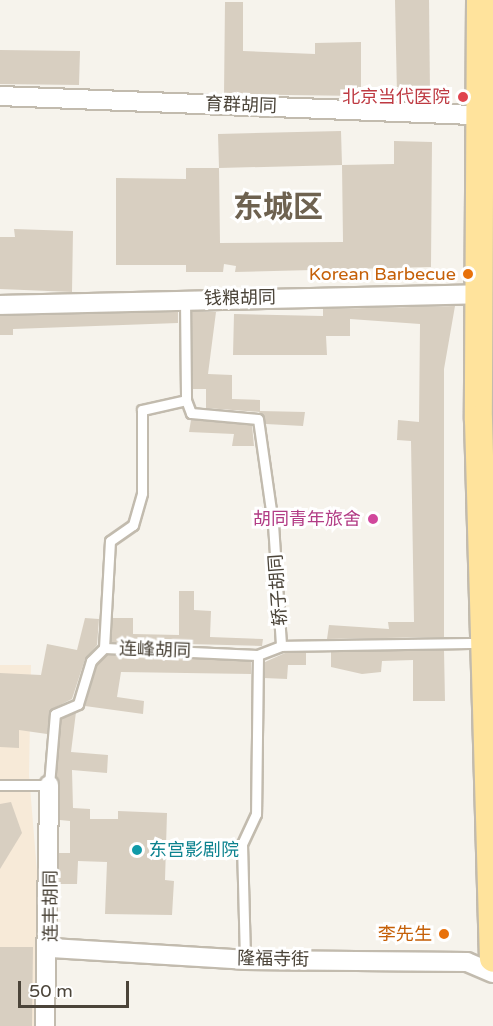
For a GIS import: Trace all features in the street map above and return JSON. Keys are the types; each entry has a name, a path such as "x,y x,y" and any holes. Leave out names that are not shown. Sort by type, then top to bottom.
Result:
{"main road":[{"path":"480,0 487,115 485,636 493,958"}],"street":[{"name":"育群胡同","path":"0,96 487,115"},
{"name":"钱粮胡同","path":"0,305 185,299 487,294"},
{"name":"连丰胡同","path":"45,1026 51,948 50,785"},
{"name":"隆福寺街","path":"51,948 245,960 467,962 493,973"}],"lane":[{"path":"104,648 110,542 133,525 142,494 142,410 186,400 185,299"},
{"name":"轿子胡同","path":"186,400 191,413 258,419 281,646 258,655"},
{"path":"281,646 485,636"},
{"name":"连峰胡同","path":"50,785 56,714 78,704 91,661 104,648 258,655"},
{"path":"245,960 242,844 256,814 258,655"},
{"path":"0,785 50,785"}],"shaded area":[{"path":"0,665 31,665 29,775 43,944 39,1026 0,1026"}],"building":[{"path":"395,0 429,0 430,94 397,95"},
{"path":"225,2 243,2 243,51 315,54 315,43 361,42 361,96 224,94"},
{"path":"0,50 80,51 79,85 0,84"},
{"path":"341,131 342,165 219,168 218,134"},
{"path":"394,141 432,142 431,267 235,272 236,266 224,264 223,272 186,272 186,265 116,265 116,178 186,179 186,168 219,168 220,243 343,242 342,165 394,164"},
{"path":"14,229 73,231 72,292 0,289 0,237 15,237"},
{"path":"455,306 444,369 444,637 327,639 329,625 389,629 388,622 414,622 411,441 397,440 398,420 419,422 420,324 350,319 350,336 326,336 327,355 233,355 234,314 323,316 323,309"},
{"path":"178,312 178,323 13,329 13,335 0,335 0,316"},
{"path":"192,312 216,312 208,374 232,375 232,399 260,400 260,411 305,412 303,426 266,424 259,412 206,408 206,389 193,389"},
{"path":"191,420 252,425 254,446 232,446 234,434 189,432"},
{"path":"179,591 194,591 194,610 211,611 210,637 263,639 262,646 111,642 112,618 133,618 133,634 179,635"},
{"path":"85,618 99,619 97,645 85,659 72,699 50,710 47,734 19,730 19,748 0,747 0,673 41,675 47,644 77,650"},
{"path":"444,650 445,701 413,701 413,660 382,661 381,672 362,674 331,667 331,652"},
{"path":"306,652 306,665 288,665 287,679 264,678 265,662 285,653"},
{"path":"107,655 251,661 251,674 121,672 117,697 144,701 143,714 85,706 97,665"},
{"path":"76,712 71,752 108,755 107,773 72,770 73,808 90,809 90,819 118,819 118,811 167,813 165,880 174,881 172,915 105,914 107,862 78,861 77,884 59,884 59,853 70,853 70,821 60,820 56,777 61,719"},
{"path":"11,802 22,833 0,869 0,804"},
{"path":"0,947 33,947 32,1026 0,1026"}],"place":[{"name":"北京当代医院","path":"463,97"},
{"name":"Korean Barbecue","path":"468,274"},
{"name":"胡同青年旅舍","path":"373,519"},
{"name":"东宫影剧院","path":"137,850"},
{"name":"李先生","path":"444,934"}],"district":[{"name":"东城区","path":"278,208"}]}
